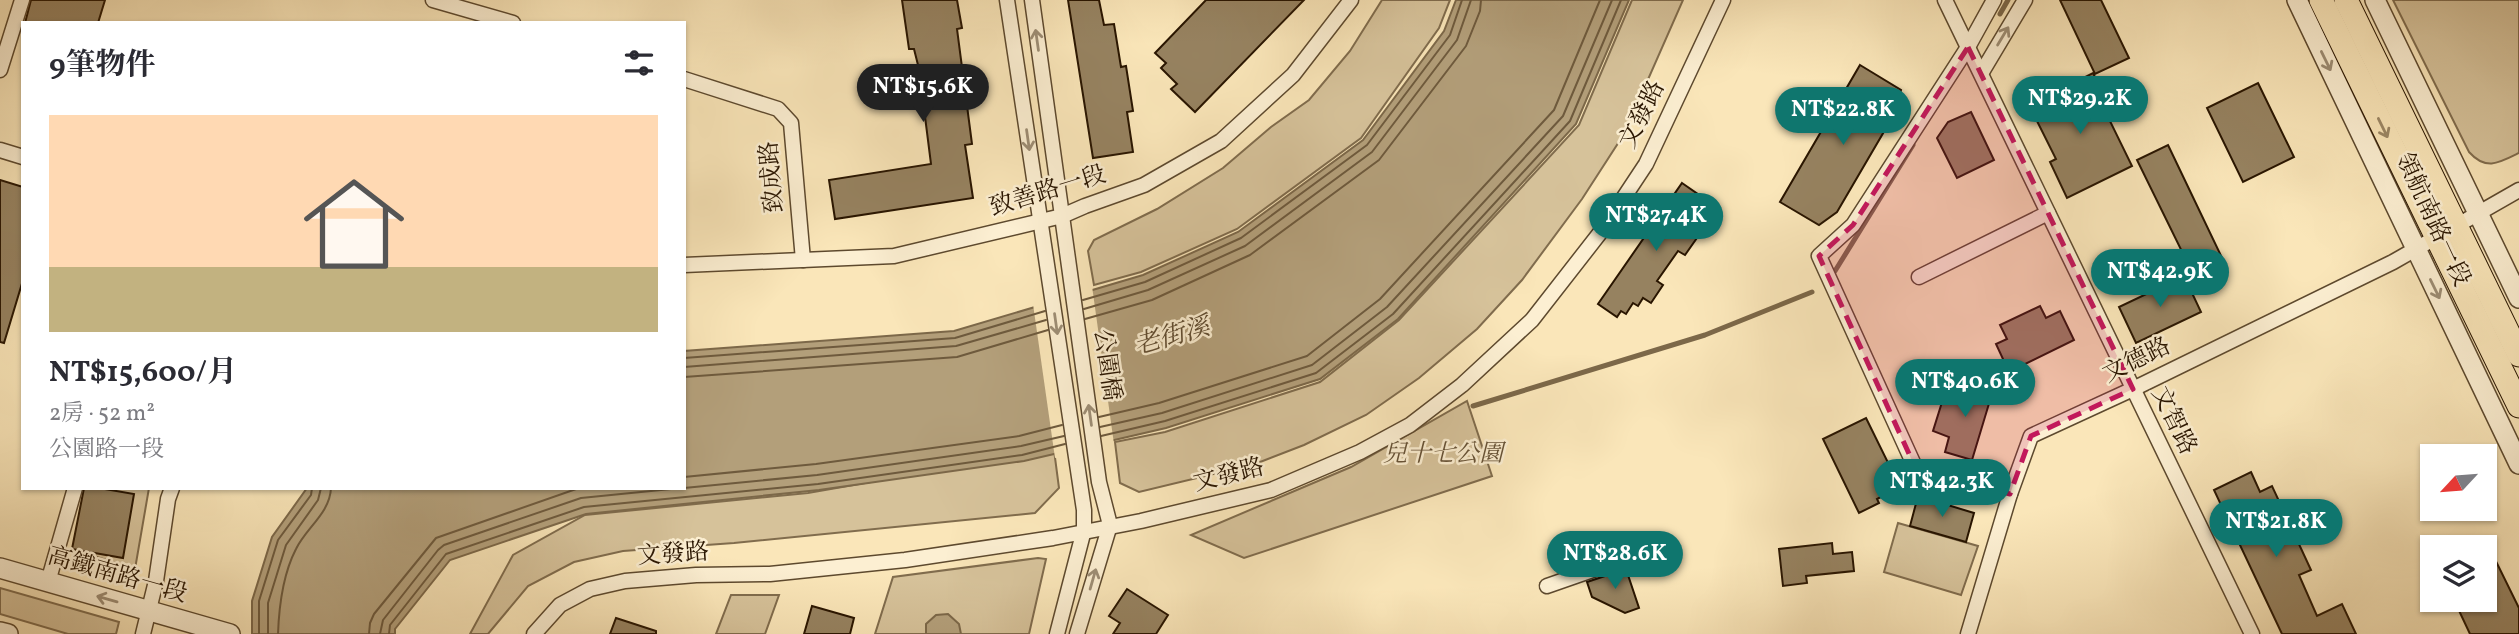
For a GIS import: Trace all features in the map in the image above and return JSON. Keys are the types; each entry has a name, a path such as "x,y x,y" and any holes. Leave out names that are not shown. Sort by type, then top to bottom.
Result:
{"main road":[{"name":"領航南路一段","path":"2321,0 2446,230 2519,355"},
{"name":"領航南路一段","path":"2346,0 2519,406"}],"street":[{"path":"0,70 22,0"},
{"path":"433,0 477,6 509,21"},
{"name":"公園橋","path":"1007,0 1084,510 1084,530 1057,634"},
{"name":"公園橋","path":"1032,0 1099,482 1110,525"},
{"name":"致善路一段","path":"686,265 894,256 1062,216 1144,185 1221,141 1293,75 1351,0"},
{"name":"文發路","path":"534,634 560,605 590,589 625,582 696,575 770,574 892,561 1053,538 1226,502 1292,483 1360,452 1410,425 1462,385 1532,320 1603,229 1646,164 1723,0"},
{"name":"文智路","path":"1945,0 2252,634"},
{"path":"1993,0 1968,47 1853,225 1819,256 1915,467 2010,494"},
{"path":"1982,72 2025,0"},
{"name":"領航南路一段","path":"2297,0 2519,464"},
{"name":"領航南路一段","path":"2375,0 2519,298"},
{"name":"致成路","path":"686,80 778,109 791,123 803,260"},
{"path":"0,150 21,156"},
{"name":"文德路","path":"1968,634 2010,494 2031,436 2393,262 2519,190"},
{"path":"1919,277 2048,214"},
{"path":"48,582 74,490"},
{"path":"143,634 156,582 171,490"},
{"path":"1077,634 1110,525"},
{"path":"1546,586 1633,556"},
{"name":"高鐵南路一段","path":"0,568 225,633"},
{"path":"0,632 8,634"}],"highlighted area":[{"path":"1968,47 2133,389 2031,436 2010,494 1915,467 1819,256 1853,225"}],"green space":[{"path":"1382,0 1450,0 1439,28 1361,138 1237,229 1141,272 1094,285 1088,251 1094,240 1157,209 1223,168 1271,127 1309,100 1350,51"},
{"path":"1632,0 1683,0 1624,134 1582,199 1522,280 1477,329 1419,378 1366,415 1304,445 1255,464 1139,492 1120,483 1115,442 1165,432 1320,382 1399,320 1579,125"},
{"path":"2393,0 2519,0 2519,153 2499,162 2487,163 2481,162 2469,152"},
{"name":"兒十七公園","path":"1467,401 1492,476 1244,558 1191,535 1351,467"},
{"path":"1054,450 1059,488 1035,513 734,543 623,551 574,562 528,586 488,634 470,634 513,555 585,515 808,493"},
{"path":"92,490 149,490 135,569 75,550"},
{"path":"1898,523 1978,546 1961,595 1884,572"},
{"path":"1046,559 1029,634 875,634 893,577"},
{"path":"0,588 119,622 116,634 68,634 0,614"},
{"path":"731,595 779,595 765,634 716,634"}],"water":[{"name":"老街溪","path":"1456,0 1629,0 1576,124 1398,319 1320,379 1166,428 1024,461 819,490 586,514 450,560 395,629 395,634 252,634 252,601 272,537 306,490 686,490 686,351 954,331 1143,275 1238,232 1363,140 1444,31"},
{"path":"948,614 959,624 961,634 926,634 926,624 936,615"}],"pier":[{"path":"1092,286 1114,444 1055,458 1033,304"}],"building":[{"path":"31,0 105,0 99,21 26,21"},
{"path":"902,0 957,0 962,28 957,29 972,144 965,145 973,198 835,219 829,180 931,164 919,69 914,49 909,49"},
{"path":"1068,0 1099,0 1104,25 1114,24 1121,67 1126,66 1133,111 1127,112 1133,152 1093,158"},
{"path":"1206,0 1304,0 1195,112 1171,89 1177,84 1161,68 1166,63 1155,53"},
{"path":"2060,0 2101,0 2129,58 2095,74"},
{"path":"1860,65 1901,90 1896,111 1837,212 1819,225 1780,202"},
{"path":"2093,73 2111,110 2106,113 2132,166 2067,198 2050,162 2056,159 2029,105"},
{"path":"2258,83 2294,157 2243,182 2207,108"},
{"path":"1971,112 1994,160 1957,178 1937,138 1948,122"},
{"path":"2168,145 2224,262 2194,276 2137,160"},
{"path":"0,180 21,186 21,287 4,343 0,342"},
{"path":"1682,183 1702,197 1699,200 1705,204 1700,211 1705,214 1699,222 1702,224 1696,233 1699,235 1685,255 1678,251 1657,281 1663,285 1651,303 1643,298 1638,306 1633,303 1626,314 1621,311 1617,317 1598,304"},
{"path":"2184,276 2201,312 2136,343 2119,307"},
{"path":"2040,306 2046,318 2060,311 2074,340 2009,372 1996,344 2007,339 2000,325"},
{"path":"1967,378 1994,387 1972,460 1945,452 1949,437 1933,431 1943,399 1959,404"},
{"path":"1866,418 1900,487 1877,499 1879,503 1859,513 1823,439"},
{"path":"2251,472 2260,492 2272,486 2311,570 2299,575 2317,616 2342,604 2356,634 2282,634 2214,490"},
{"path":"84,490 111,490 134,494 123,558 72,549"},
{"path":"1918,496 1974,513 1966,542 1910,526"},
{"path":"1832,543 1833,554 1852,552 1854,571 1806,576 1807,583 1783,586 1779,549"},
{"path":"2497,563 2519,608 2519,634 2470,634 2460,612 2497,612"},
{"path":"1626,569 1639,608 1625,613 1592,597 1587,582"},
{"path":"1127,589 1168,615 1156,634 1113,634 1120,623 1109,616"},
{"path":"812,606 854,618 850,634 804,634"},
{"path":"616,618 656,631 656,634 610,634"}],"waterway":[{"path":"2000,14 2008,0"},
{"path":"1835,271 1913,145"},
{"path":"1473,406 1705,335 1812,292"}]}
